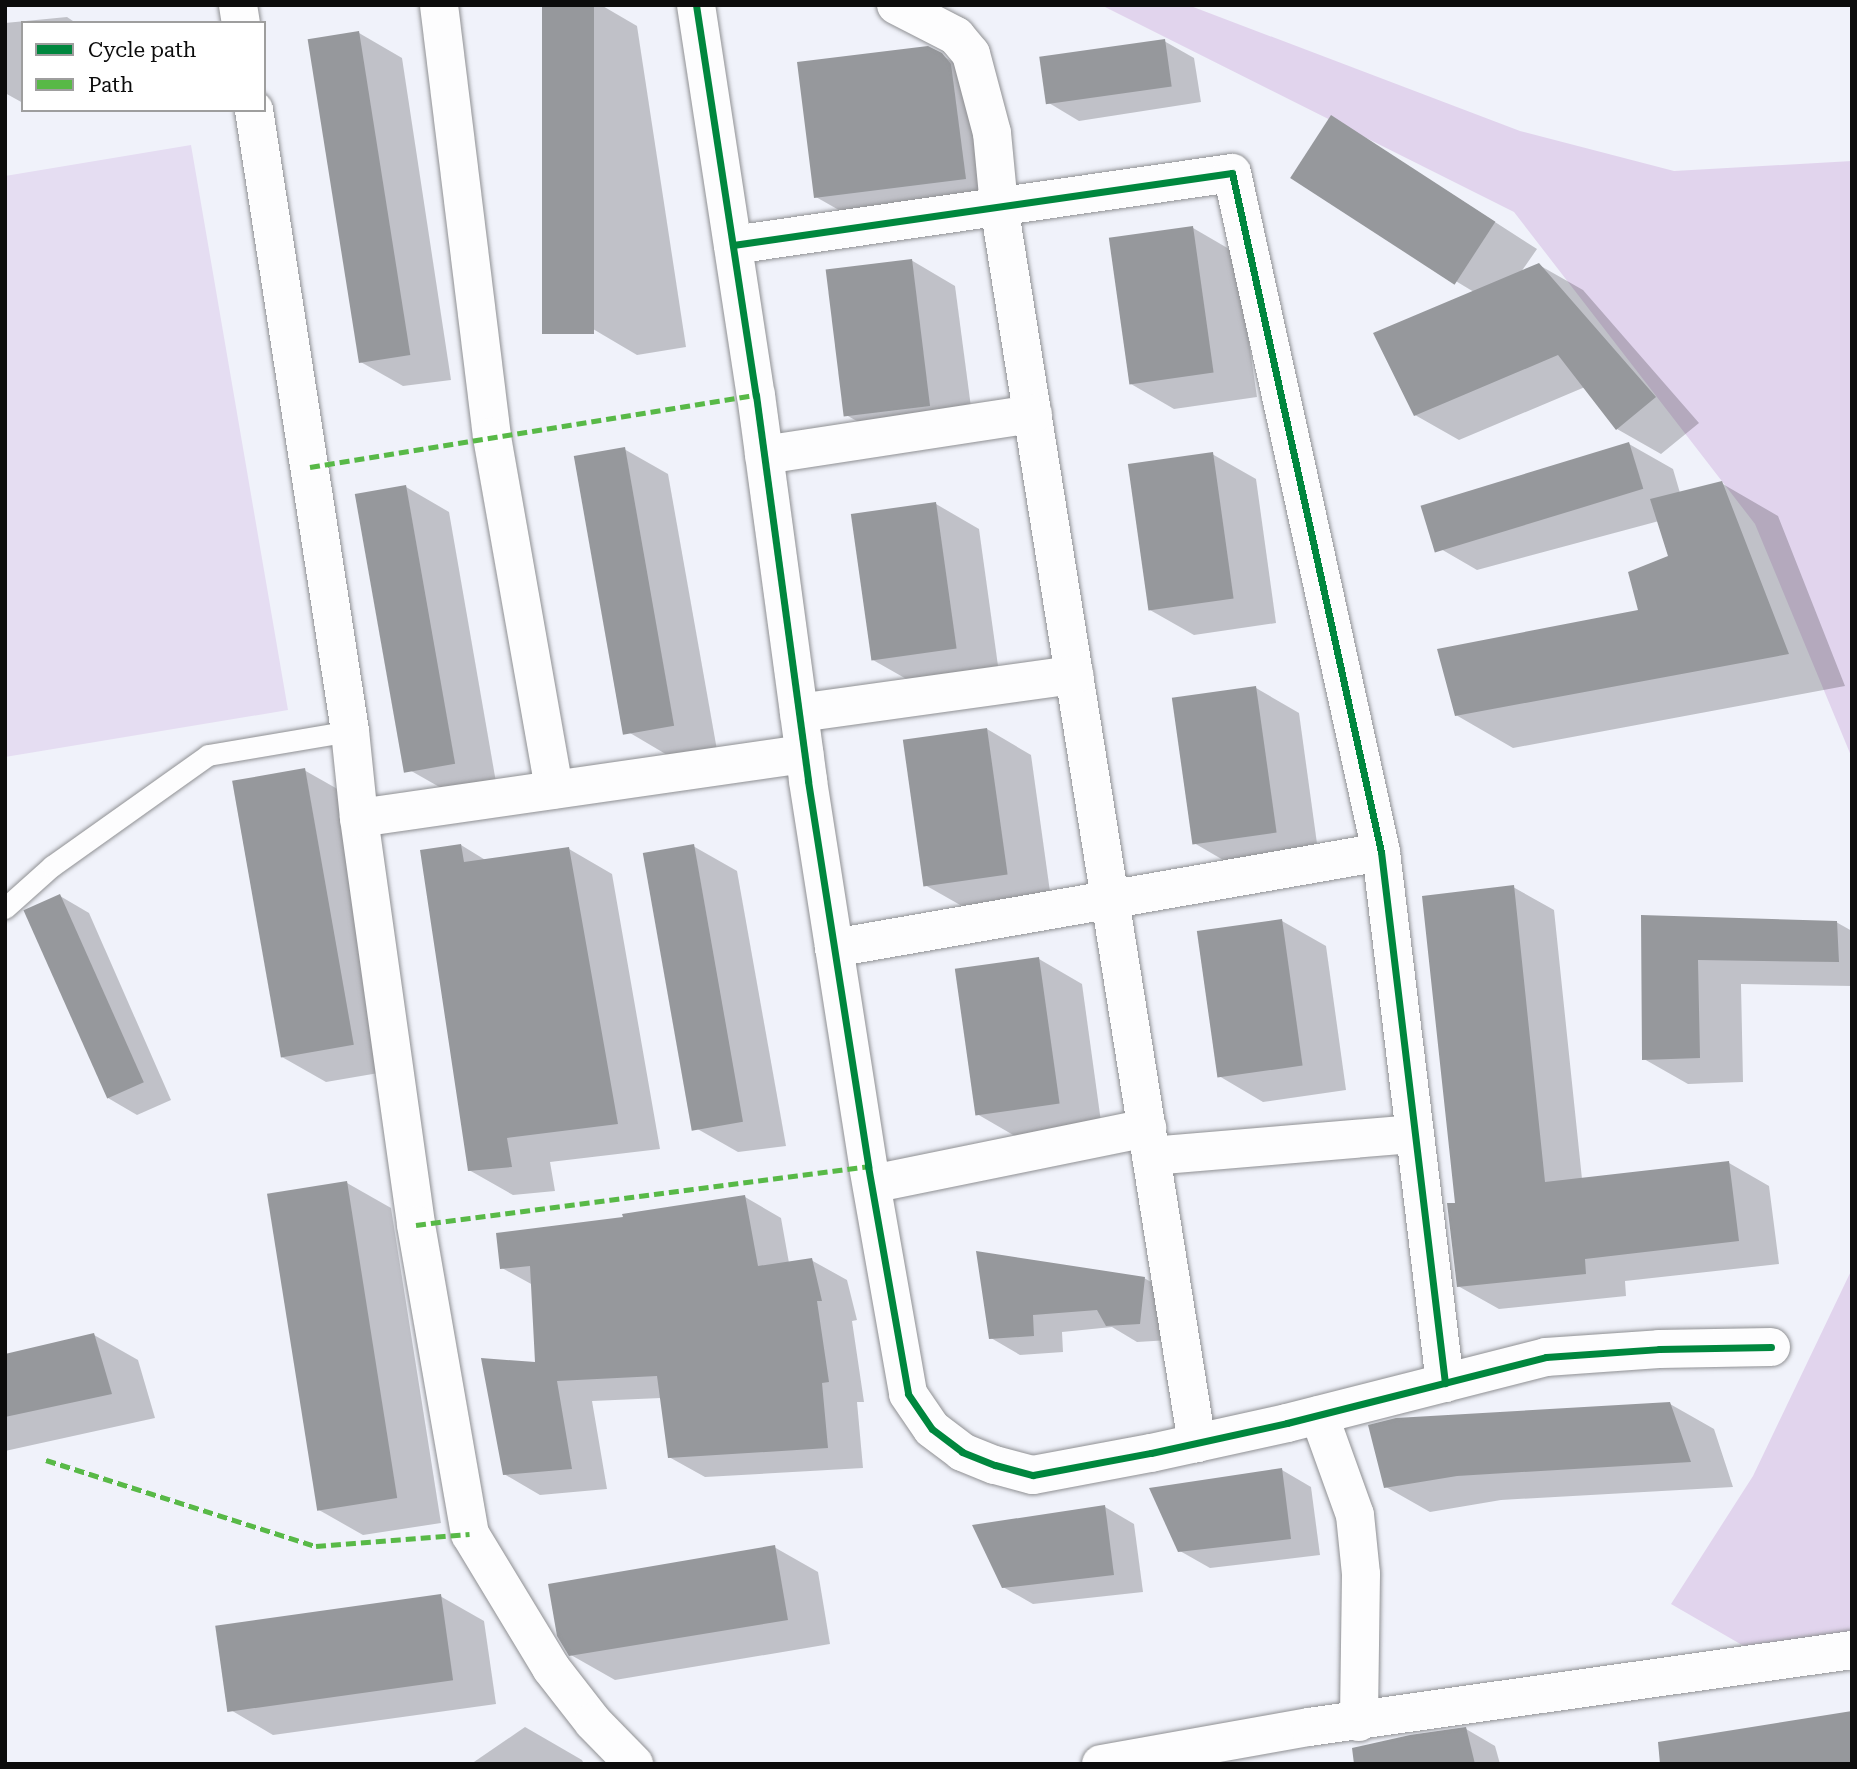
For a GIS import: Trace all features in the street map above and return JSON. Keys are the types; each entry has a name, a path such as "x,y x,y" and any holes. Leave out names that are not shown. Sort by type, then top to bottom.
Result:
{"street":[{"path":"439,5 492,437 554,790"},
{"path":"696,5 764,455 804,754 872,1184 908,1394 932,1429 962,1452 995,1465 1033,1475 1197,1443 1319,1415 1546,1357 1659,1349 1770,1347"},
{"path":"895,5 956,36 971,54 992,133 999,206 1197,1443"},
{"path":"254,112 350,732 359,818 416,1224 470,1534 551,1668 593,1722 634,1764"},
{"path":"733,245 1232,173 1381,852 1445,1383"},
{"path":"764,455 1033,414"},
{"path":"799,713 1074,675"},
{"path":"359,818 804,754"},
{"path":"834,948 1381,852"},
{"path":"872,1184 1149,1142 1415,1134"},
{"path":"1319,1415 1355,1515 1361,1574 1359,1722"},
{"path":"1101,1764 1310,1727 1852,1650"}],"lane":[{"path":"5,908 52,866 208,755 350,732"}],"shaded area":[{"path":"1101,5 1188,5 1520,131 1674,171 1852,161 1852,758 1755,524 1514,212"},
{"path":"191,145 288,710 5,757 5,176"},
{"path":"1852,1269 1852,1633 1749,1649 1671,1604 1753,1476"}],"building":[{"path":"542,5 594,5 594,334 542,334"},
{"path":"359,31 410,355 359,363 308,39"},
{"path":"1165,39 1172,87 1046,104 1039,57"},
{"path":"928,46 942,53 951,64 966,179 814,198 797,62"},
{"path":"1331,115 1495,222 1455,285 1290,178"},
{"path":"1193,226 1214,373 1129,384 1109,238"},
{"path":"912,259 930,406 844,416 826,270"},
{"path":"1539,263 1656,397 1616,430 1558,355 1414,416 1373,333"},
{"path":"1629,442 1643,489 1435,553 1421,506"},
{"path":"625,447 674,726 623,735 574,456"},
{"path":"1213,452 1234,599 1148,611 1128,464"},
{"path":"1722,481 1789,654 1455,716 1437,649 1638,610 1628,572 1668,556 1650,499"},
{"path":"406,485 455,764 404,773 355,494"},
{"path":"936,502 957,649 871,661 851,514"},
{"path":"1256,686 1277,833 1192,844 1172,698"},
{"path":"987,728 1008,875 923,886 903,740"},
{"path":"305,768 354,1045 281,1058 232,781"},
{"path":"461,844 464,862 569,847 618,1124 507,1138 512,1167 468,1171 420,850"},
{"path":"694,844 743,1122 692,1131 643,853"},
{"path":"1514,885 1545,1182 1729,1161 1739,1241 1585,1259 1586,1274 1457,1287 1447,1203 1455,1203 1422,896"},
{"path":"60,894 144,1082 107,1098 23,910"},
{"path":"1641,915 1837,921 1839,962 1698,960 1700,1058 1642,1060"},
{"path":"1282,919 1303,1066 1217,1078 1197,931"},
{"path":"1039,957 1060,1104 975,1115 955,969"},
{"path":"347,1181 397,1498 317,1511 267,1194"},
{"path":"745,1195 758,1266 812,1258 822,1301 817,1301 829,1382 822,1383 828,1448 668,1458 657,1376 557,1381 572,1469 503,1475 481,1358 535,1362 530,1266 500,1269 496,1233 623,1217 622,1214"},
{"path":"976,1251 1145,1277 1140,1324 1106,1326 1097,1310 1033,1315 1034,1336 989,1339"},
{"path":"94,1333 112,1394 5,1417 5,1354"},
{"path":"1670,1402 1691,1462 1457,1476 1384,1488 1368,1425 1396,1418"},
{"path":"1282,1468 1291,1539 1178,1552 1149,1488"},
{"path":"1105,1505 1114,1575 1002,1588 972,1525"},
{"path":"775,1545 788,1620 569,1656 557,1636 548,1584"},
{"path":"441,1594 453,1680 227,1712 215,1626"},
{"path":"1852,1711 1852,1764 1660,1764 1658,1742"},
{"path":"1466,1727 1475,1764 1354,1764 1352,1748 1410,1735"}],"marked path":[{"path":"310,467 756,395"},
{"path":"416,1225 868,1166"},
{"path":"46,1460 316,1546 470,1534"}],"cycle path":[{"path":"696,5 756,395 808,781 868,1166 908,1394 932,1429 962,1452 995,1465 1033,1475 1151,1453 1287,1423 1546,1357 1659,1349 1771,1347"},
{"path":"733,245 1232,173 1381,852 1445,1383"}]}
